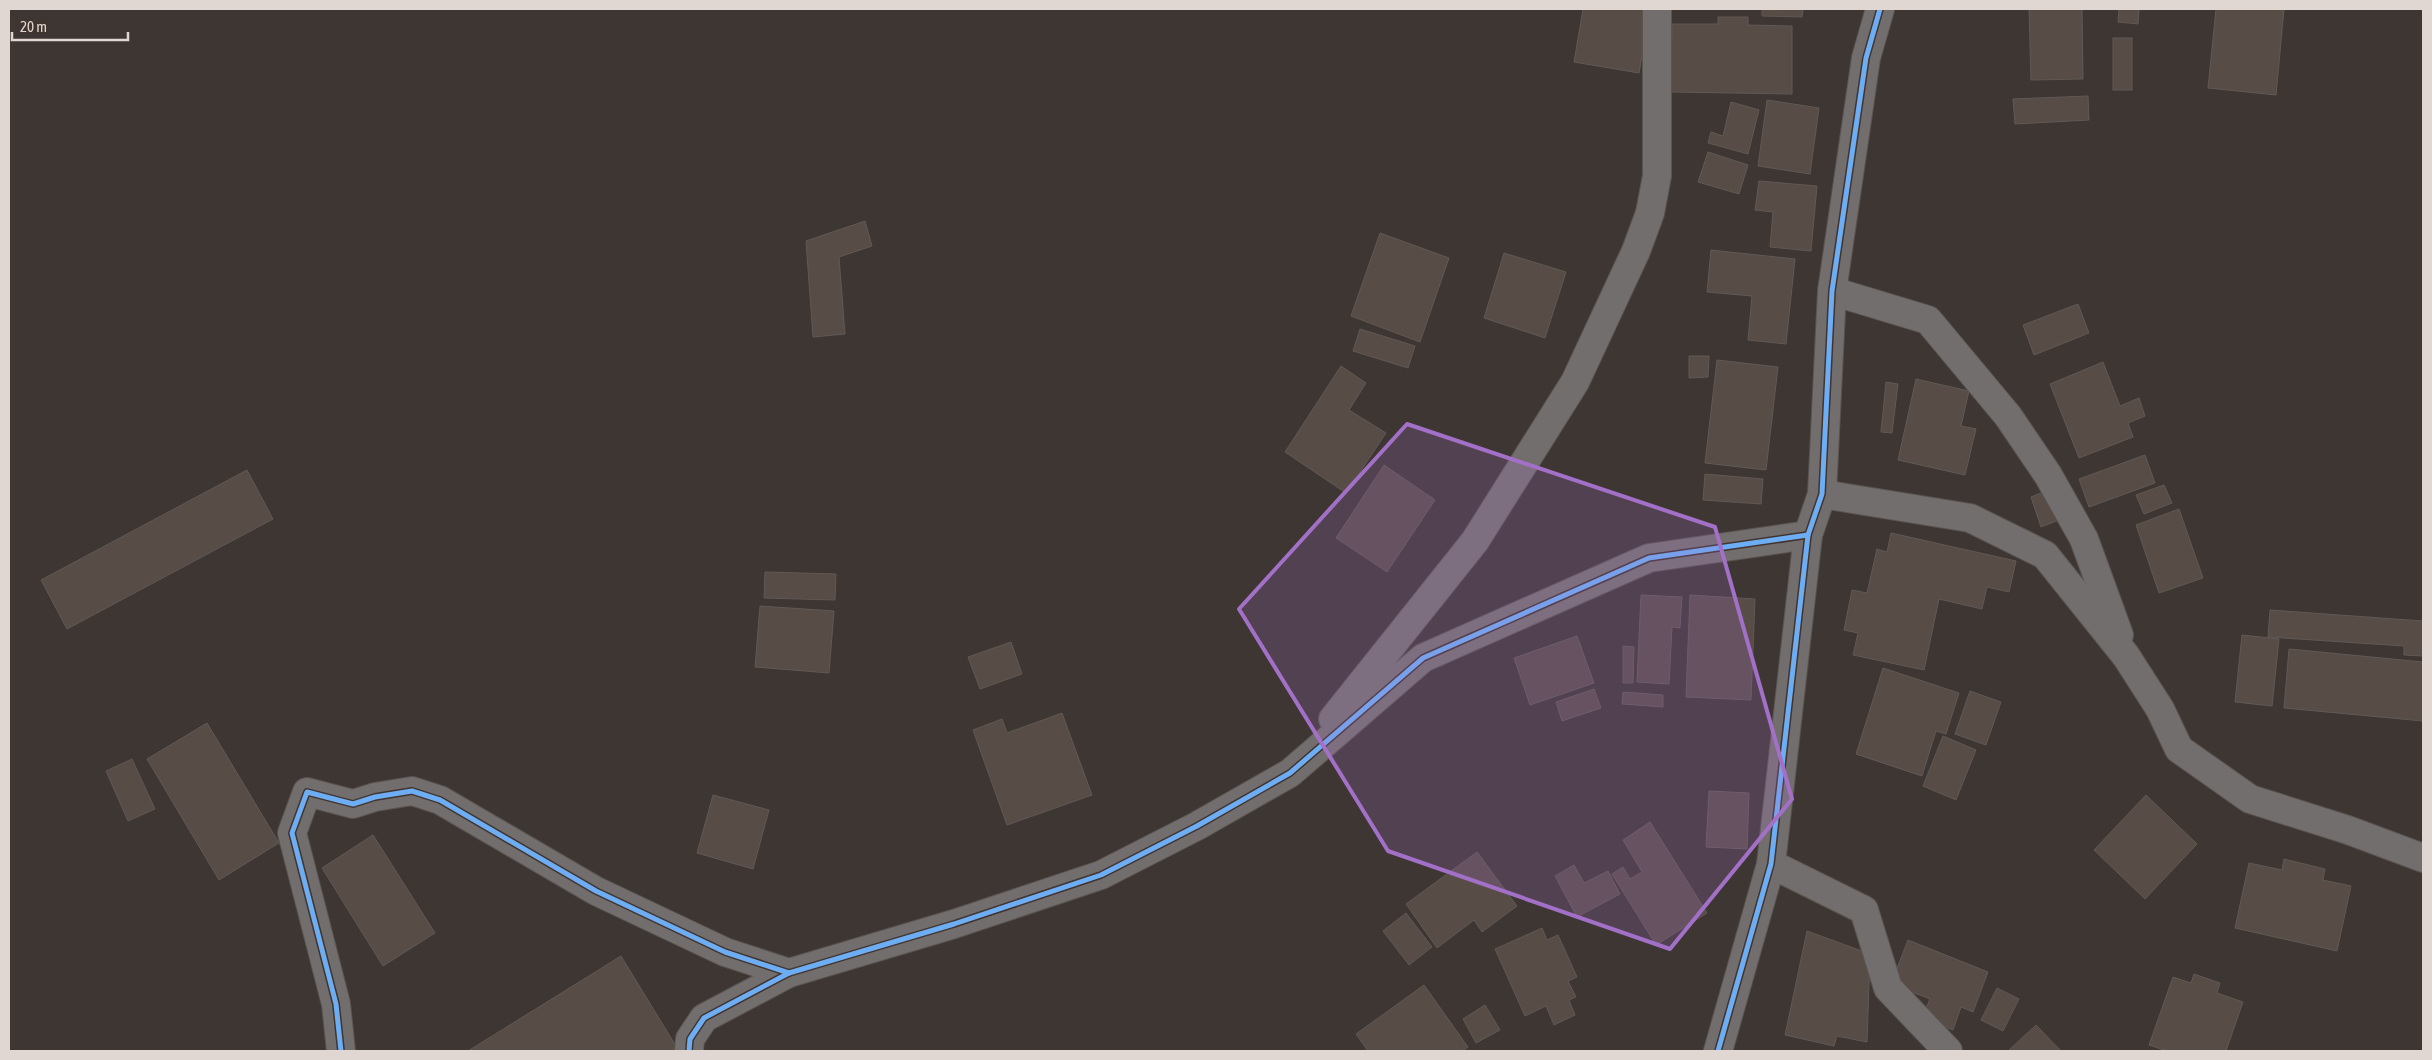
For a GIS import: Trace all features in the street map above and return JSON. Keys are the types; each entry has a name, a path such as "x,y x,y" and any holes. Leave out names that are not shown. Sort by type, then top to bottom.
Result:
{"street":[{"path":"1290,773 1476,541 1575,382 1636,251 1650,213 1657,176 1657,9"},
{"path":"1718,1051 1771,864 1808,535 1822,494 1832,292 1866,58 1880,9"},
{"path":"1832,292 1928,320 2008,416 2048,475 2084,539 2126,656"},
{"path":"1822,494 1970,518 2045,555 2126,656 2160,709 2179,749 2250,799 2348,830 2423,858"},
{"path":"689,1051 690,1039 704,1018 789,973 954,924 1101,875 1197,826 1290,773 1423,658 1649,558 1808,535"},
{"path":"341,1051 336,1004 292,833 308,792 353,804 375,797 412,791 440,800 596,892 725,952 789,973"},
{"path":"1771,864 1864,910 1888,988 1948,1051"}],"highlighted area":[{"path":"1407,424 1715,527 1792,799 1670,949 1388,851 1239,609"}],"building":[{"path":"1583,9 1650,9 1639,73 1574,62"},
{"path":"1762,9 1803,9 1802,17 1762,16"},
{"path":"2029,9 2082,9 2083,79 2031,80"},
{"path":"2119,9 2139,9 2138,24 2118,22"},
{"path":"2216,9 2284,9 2276,95 2208,88"},
{"path":"1718,17 1748,17 1748,25 1792,26 1792,94 1671,92 1672,24 1718,24"},
{"path":"2113,38 2132,38 2132,90 2113,90"},
{"path":"2088,96 2089,120 2015,124 2013,99"},
{"path":"1767,100 1819,108 1810,174 1758,166"},
{"path":"1731,102 1759,110 1748,154 1708,143 1711,132 1723,136"},
{"path":"1708,152 1748,165 1739,194 1698,182"},
{"path":"1759,181 1817,186 1811,251 1770,247 1773,212 1755,210"},
{"path":"865,221 872,246 839,257 845,334 813,337 806,241"},
{"path":"1380,233 1449,258 1420,342 1351,316"},
{"path":"1711,250 1795,259 1786,344 1748,340 1752,296 1707,292"},
{"path":"1504,253 1566,272 1545,338 1484,318"},
{"path":"2078,304 2089,333 2034,355 2023,325"},
{"path":"1360,329 1415,346 1408,368 1353,351"},
{"path":"1689,356 1709,356 1708,377 1689,378"},
{"path":"1717,360 1778,367 1766,470 1705,463"},
{"path":"2103,362 2120,406 2139,398 2145,416 2128,423 2133,437 2079,458 2050,384"},
{"path":"1341,366 1366,383 1349,410 1386,433 1346,493 1285,452"},
{"path":"1916,379 1969,391 1961,426 1976,429 1965,475 1898,460"},
{"path":"1886,382 1898,384 1892,433 1881,432"},
{"path":"2145,455 2155,483 2089,507 2079,479"},
{"path":"1384,465 1435,500 1387,572 1336,538"},
{"path":"247,470 273,519 67,629 41,580"},
{"path":"1705,474 1763,479 1761,504 1703,500"},
{"path":"2164,485 2172,503 2144,514 2136,495"},
{"path":"2053,488 2064,518 2041,527 2031,497"},
{"path":"2179,509 2203,578 2159,593 2136,525"},
{"path":"1891,533 2016,561 2009,592 1987,587 1982,609 1939,599 1924,670 1853,655 1858,633 1844,630 1852,590 1867,593 1877,549 1887,552"},
{"path":"765,572 836,574 835,600 764,598"},
{"path":"1641,595 1682,597 1680,628 1672,627 1669,684 1637,682"},
{"path":"1690,595 1755,599 1751,700 1686,697"},
{"path":"760,606 834,611 829,673 755,667"},
{"path":"2270,610 2423,621 2423,656 2404,655 2404,646 2268,637"},
{"path":"2242,635 2279,639 2272,706 2235,702"},
{"path":"1577,636 1594,683 1530,705 1514,658"},
{"path":"1011,642 1022,674 980,689 968,657"},
{"path":"1623,646 1634,647 1633,683 1623,683"},
{"path":"2289,649 2423,662 2423,721 2284,708"},
{"path":"1883,668 1959,693 1946,734 1936,731 1922,776 1856,754"},
{"path":"1594,689 1601,708 1562,721 1556,702"},
{"path":"1970,691 2001,702 1986,745 1955,734"},
{"path":"1623,692 1663,695 1663,707 1622,704"},
{"path":"1062,713 1092,795 1007,825 973,730 1002,719 1007,733"},
{"path":"207,723 279,843 219,880 147,759"},
{"path":"1943,736 1976,750 1956,800 1923,786"},
{"path":"132,759 155,809 128,821 106,771"},
{"path":"1709,791 1749,793 1747,849 1706,847"},
{"path":"713,795 769,810 753,869 697,853"},
{"path":"2146,795 2197,844 2145,899 2094,850"},
{"path":"1650,822 1707,913 1656,945 1612,874 1623,867 1630,879 1642,872 1623,840"},
{"path":"373,835 435,933 383,966 322,868"},
{"path":"1477,852 1517,906 1482,932 1474,920 1437,948 1406,904"},
{"path":"2284,859 2325,869 2323,880 2351,886 2337,951 2235,928 2249,863 2282,870"},
{"path":"1574,865 1584,883 1608,871 1620,894 1577,917 1555,876"},
{"path":"1406,913 1432,947 1409,965 1383,931"},
{"path":"1542,928 1547,940 1558,935 1577,977 1568,981 1576,997 1569,1000 1575,1015 1554,1025 1546,1006 1525,1016 1495,949"},
{"path":"1807,931 1870,954 1867,1042 1837,1036 1834,1046 1785,1035"},
{"path":"1908,940 1988,972 1973,1012 1961,1007 1953,1030 1922,1018 1930,999 1891,984"},
{"path":"621,956 679,1051 468,1051"},
{"path":"2194,974 2220,983 2217,993 2243,1002 2226,1051 2167,1051 2149,1045 2173,977 2191,983"},
{"path":"1424,985 1468,1047 1462,1051 1368,1051 1356,1034"},
{"path":"1997,988 2019,999 2003,1031 1981,1020"},
{"path":"1485,1005 1500,1030 1476,1043 1463,1019"},
{"path":"2036,1025 2061,1051 2008,1051"}],"cycle path":[{"path":"1718,1051 1771,864 1808,535 1822,494 1832,291 1866,58 1880,9"},
{"path":"689,1051 690,1039 704,1018 789,973 954,924 1101,875 1197,826 1290,773 1423,658 1649,558 1808,535"},
{"path":"341,1051 336,1004 292,833 307,792 353,804 375,797 412,791 440,800 596,891 725,952 789,973"}]}
